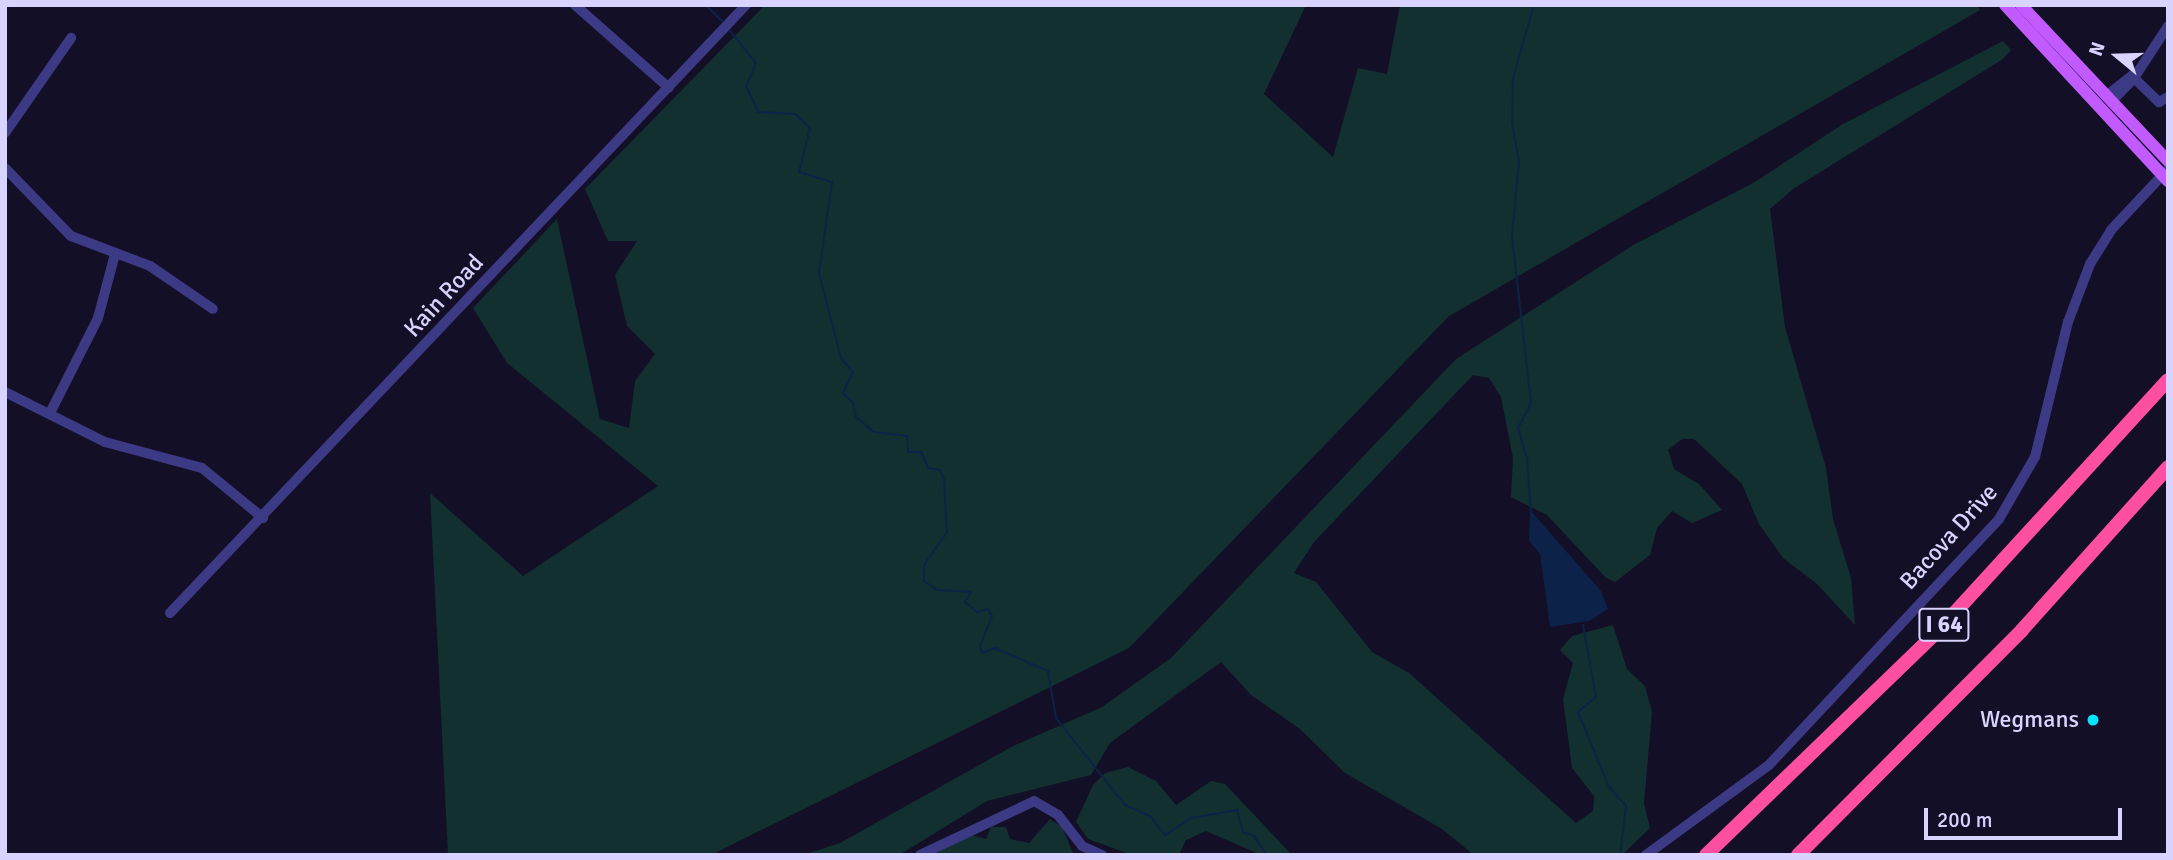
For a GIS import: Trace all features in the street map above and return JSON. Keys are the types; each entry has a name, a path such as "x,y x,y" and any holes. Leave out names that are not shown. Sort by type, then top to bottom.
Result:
{"highway":[{"name":"I 64","path":"1706,855 1938,631 2168,380"},
{"name":"I 64","path":"1798,855 2022,630 2168,467"}],"main road":[{"path":"2005,5 2166,175"},
{"path":"2021,5 2168,161"}],"street":[{"path":"575,5 669,88"},
{"name":"Kain Road","path":"170,612 746,5"},
{"path":"2108,99 2135,75 2168,26"},
{"path":"5,133 71,38"},
{"path":"2135,75 2159,102 2168,97"},
{"path":"5,168 71,236 177,280 213,309"},
{"name":"Bacova Drive","path":"1646,855 1769,765 1998,519 2035,457 2067,322 2090,264 2111,230 2166,175"},
{"path":"50,414 98,318 115,254"},
{"path":"5,392 105,442 202,468 262,518"},
{"path":"920,855 1034,801 1059,815 1082,846 1101,855"}],"green space":[{"path":"765,5 1306,5 1264,94 1333,157 1358,68 1387,74 1400,5 1977,5 1980,10 1449,316 1129,648 711,855 448,855 430,493 523,576 658,486 507,363 473,308 557,219 600,419 629,428 635,381 655,354 627,326 615,275 637,241 608,241 585,189"},
{"path":"2003,41 2011,50 2003,59 1793,189 1770,209 1785,327 1826,468 1833,519 1851,578 1855,625 1817,584 1783,558 1759,524 1742,484 1694,439 1682,439 1668,450 1674,469 1699,484 1722,510 1692,523 1672,511 1657,528 1650,555 1615,582 1606,578 1547,515 1511,497 1513,458 1501,397 1489,378 1473,375 1314,542 1294,573 1316,582 1372,652 1409,673 1576,823 1593,811 1594,796 1572,768 1563,699 1573,663 1560,650 1572,636 1613,625 1627,669 1645,686 1652,712 1644,803 1650,828 1622,855 1474,855 1442,829 1345,773 1300,729 1251,695 1221,662 1110,743 1091,775 987,801 899,855 803,855 840,843 1013,746 1102,707 1171,658 1456,359 1635,244 1755,182 1843,124"},
{"path":"1128,767 1156,781 1176,805 1211,781 1225,784 1292,855 1261,855 1206,831 1186,840 1179,855 1132,855 1088,839 1076,822 1093,785 1105,773"},
{"path":"1050,819 1062,827 1074,855 932,855 972,835 986,839 991,827 1006,827 1010,839 1029,843"}],"water":[{"path":"1530,510 1601,591 1608,609 1589,621 1550,627 1540,554 1529,541"}],"waterway":[{"path":"706,5 723,22"},
{"path":"1531,512 1527,459 1518,428 1531,403 1512,235 1519,162 1512,124 1513,78 1534,5"},
{"path":"730,31 756,63 746,86 758,112 795,114 810,128 799,172 832,182 819,273 841,358 853,372 843,393 853,403 856,417 874,432 907,436 908,452 921,452 928,468 940,470 944,480 947,532 924,565 924,581 937,590 971,592 965,602 977,612 988,609 992,616 980,645 982,653 995,648 1048,671 1056,718 1125,805 1150,816 1165,835 1191,818 1237,810 1243,832 1254,836 1267,855"},
{"path":"1583,625 1596,697 1578,712 1609,787 1626,806 1620,855"}],"place":[{"name":"Wegmans","path":"2093,720"}]}
